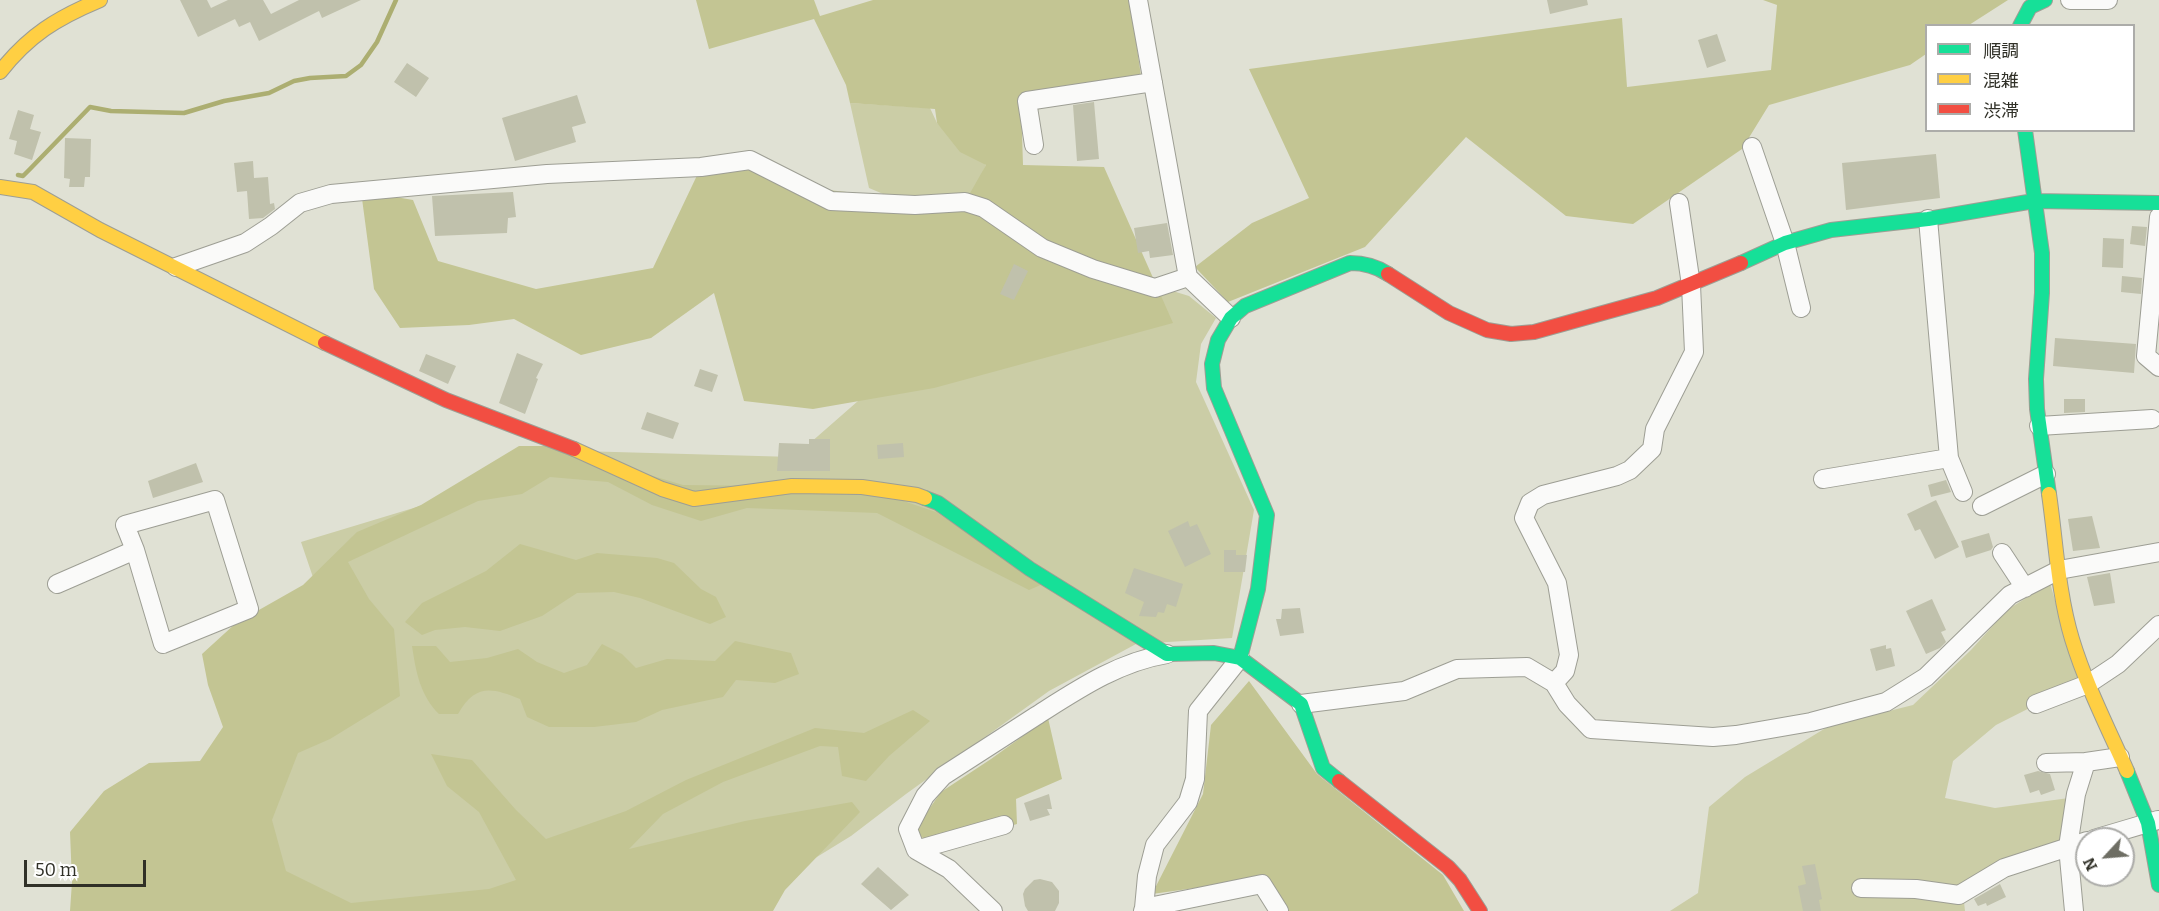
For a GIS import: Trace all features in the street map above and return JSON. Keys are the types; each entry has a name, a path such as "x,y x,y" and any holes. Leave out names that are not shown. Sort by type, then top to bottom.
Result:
{"street":[{"path":"0,72 33,35 63,15 100,0"},
{"path":"1138,0 1188,277 1231,318"},
{"path":"2021,24 2030,7 2045,0"},
{"path":"2070,0 2108,0"},
{"path":"1034,145 1027,101 1153,82"},
{"path":"2025,132 2042,253 2043,293 2036,379 2039,426 2059,570 2072,639 2088,684 2120,757 2153,821 2159,885"},
{"path":"1752,147 1785,243 1801,308"},
{"path":"176,267 245,243 300,203 331,194 547,174 701,167 750,160 831,201 915,205 965,202 984,208 1042,248 1093,269 1155,288 1188,277"},
{"path":"0,187 33,192 100,230 381,371 446,400 579,451 662,489 694,499 792,486 862,487 917,495 938,503 1030,569 1167,654"},
{"path":"1279,911 1262,884 1143,909 1147,876 1155,845 1188,802 1192,787 1198,711 1240,658 1258,589 1267,515 1214,388 1212,364 1218,340 1231,318 1245,306 1350,263 1363,263 1377,267 1449,313 1487,330 1511,334 1534,332 1618,310 1691,285 1785,243 1831,230 1928,219 2034,201 2159,203"},
{"path":"1554,683 1564,671 1569,655 1557,583 1524,518 1530,503 1543,495 1617,476 1629,470 1652,448 1655,429 1694,352 1691,285 1679,203"},
{"path":"2159,217 2146,356 2159,366"},
{"path":"1928,219 1949,458 1963,492"},
{"path":"2039,426 2152,419"},
{"path":"1823,479 1949,458"},
{"path":"1982,507 2046,474"},
{"path":"215,500 249,609 162,644 135,550 125,525 215,500"},
{"path":"57,584 135,550"},
{"path":"1301,704 1404,691 1457,669 1527,667 1554,683 1567,704 1591,729 1713,736 1736,735 1811,722 1886,702 1926,677 2010,595 2059,570 2159,552"},
{"path":"2002,553 2025,588"},
{"path":"2036,704 2088,684 2118,664 2159,626"},
{"path":"993,911 949,869 916,850 908,829 925,796 943,776 1084,685 1124,665 1146,657 1167,654 1214,653 1240,658 1301,704 1323,768 1448,867 1461,880 1480,911"},
{"path":"2046,763 2086,762 2120,757"},
{"path":"2074,911 2068,847 2076,794 2086,762"},
{"path":"2133,827 2153,821"},
{"path":"916,850 1004,825"},
{"path":"1861,888 1916,889 1959,895 2004,868 2075,845"}],"green space":[{"path":"696,0 814,0 820,16 873,0 1130,0 1141,76 1021,103 1023,165 1104,167 1173,323 934,388 813,409 744,401 714,293 651,338 581,355 514,319 469,325 400,328 374,289 361,191 413,200 438,261 536,289 653,268 701,167 750,160 828,190 970,205 965,202 986,165 960,152 937,123 935,109 850,103 846,85 814,19 709,49"},
{"path":"1763,0 2008,0 1971,24 1925,24 1925,55 1910,65 1769,105 1742,149 1633,224 1566,216 1466,137 1365,247 1228,302 1195,267 1252,223 1309,198 1249,69 1622,18 1627,87 1771,70 1777,5"},
{"path":"850,103 930,108 937,123 986,165 969,203 888,196 869,188"},
{"path":"1104,270 1189,296 1216,318 1201,344 1196,382 1254,510 1232,638 1136,644 1049,691 851,836 729,911 277,911 236,781 332,633 301,542 440,500 579,451 794,457 890,373"},
{"path":"519,446 553,446 683,485 862,487 936,512 1043,584 1029,590 877,513 747,508 701,521 652,505 608,482 550,477 522,494 478,501 348,562 369,599 394,629 400,696 330,739 298,753 272,820 286,871 351,903 489,889 516,880 479,812 447,786 431,754 472,760 516,810 546,839 626,811 686,780 815,728 864,733 913,710 930,721 889,756 866,781 842,776 838,747 820,746 723,782 663,814 629,849 745,821 852,802 860,812 785,890 773,911 70,911 72,882 70,832 104,791 149,763 200,761 223,727 208,685 202,654 236,623 303,585 357,532 421,505"},
{"path":"520,544 576,560 597,553 657,558 674,563 701,589 716,597 726,617 710,624 640,598 614,592 577,593 542,616 500,631 465,627 435,630 422,635 405,622 422,603 486,571"},
{"path":"2050,583 2079,683 1996,725 1953,761 1945,798 1995,808 2069,798 2068,851 1963,893 1965,911 1670,911 1698,893 1709,807 1745,777 1829,726 1913,705 1971,650 2007,610"},
{"path":"735,641 791,653 799,674 775,683 736,680 723,697 662,710 636,722 594,727 549,727 527,717 520,699 492,691 477,693 471,697 458,714 439,714 423,691 412,646 436,646 450,662 487,658 518,649 537,662 564,673 587,665 602,644 622,654 636,668 667,659 715,661"},
{"path":"1249,681 1317,774 1443,875 1464,911 1288,911 1267,878 1152,894 1203,794 1211,725"},
{"path":"1048,718 1062,779 1016,799 1017,824 936,847 917,834 920,822 941,792"}],"building":[{"path":"180,0 207,0 211,8 228,0 263,0 271,14 299,0 361,0 322,18 319,11 259,41 250,22 239,27 235,19 198,37"},
{"path":"1547,0 1587,0 1588,5 1550,14"},
{"path":"1717,34 1726,61 1707,68 1698,40"},
{"path":"407,63 429,78 416,97 394,82"},
{"path":"577,95 586,123 572,127 576,142 515,161 502,118"},
{"path":"1094,102 1099,159 1077,161 1073,105"},
{"path":"18,110 34,115 30,129 41,132 32,160 14,154 17,141 9,139"},
{"path":"65,138 91,139 90,177 85,177 84,187 69,187 70,179 64,178"},
{"path":"1936,154 1940,198 1846,210 1842,163"},
{"path":"253,161 254,178 268,177 270,204 274,203 275,209 263,218 249,219 247,191 237,192 234,163"},
{"path":"513,192 516,217 508,218 507,233 435,236 432,196"},
{"path":"1167,223 1173,255 1150,258 1149,251 1138,253 1134,228"},
{"path":"2132,226 2147,227 2145,246 2130,244"},
{"path":"2103,238 2124,239 2123,268 2102,267"},
{"path":"1014,264 1028,271 1014,300 1000,294"},
{"path":"2122,276 2142,278 2141,294 2121,292"},
{"path":"2055,338 2136,344 2134,373 2053,366"},
{"path":"517,353 543,364 536,378 538,379 525,414 499,403"},
{"path":"426,354 456,366 448,384 419,371"},
{"path":"700,369 718,375 712,392 694,386"},
{"path":"2064,399 2085,399 2085,412 2064,413"},
{"path":"647,412 679,423 673,439 641,429"},
{"path":"809,439 830,439 830,471 777,471 779,443 809,444"},
{"path":"903,443 904,457 878,459 877,445"},
{"path":"196,463 203,482 153,498 148,481"},
{"path":"1946,480 1951,492 1931,497 1928,485"},
{"path":"1936,500 1959,547 1935,559 1920,529 1915,531 1907,514"},
{"path":"2092,516 2100,548 2073,551 2068,519"},
{"path":"1188,521 1190,527 1197,524 1211,554 1185,567 1168,531"},
{"path":"1989,533 1993,547 1991,550 1966,558 1961,541"},
{"path":"1224,550 1236,550 1236,555 1247,555 1245,572 1224,572"},
{"path":"1134,568 1183,584 1176,607 1167,604 1164,613 1158,612 1156,617 1139,616 1144,602 1125,593"},
{"path":"2110,573 2115,603 2094,606 2087,577"},
{"path":"1932,599 1946,630 1941,632 1946,642 1940,648 1926,654 1906,611"},
{"path":"1300,608 1304,633 1280,636 1276,619 1281,619 1282,609"},
{"path":"1886,645 1886,649 1891,648 1895,666 1876,671 1870,649"},
{"path":"2038,771 2050,774 2055,790 2041,795 2039,790 2030,793 2024,775"},
{"path":"1049,794 1052,809 1047,809 1050,815 1030,821 1024,803"},
{"path":"1815,864 1822,899 1819,900 1821,911 1803,911 1798,886 1806,884 1802,866"},
{"path":"878,867 909,895 891,910 861,884"},
{"path":"1034,880 1052,882 1059,891 1059,903 1055,911 1028,911 1025,906 1023,894 1025,889"},
{"path":"2000,884 2006,897 1987,906 1986,903 1978,906 1974,899"}],"waterway":[{"path":"18,175 23,176 90,107 111,111 184,113 224,101 269,93 294,81 346,76 361,65 377,42 396,0"}],"traffic: fast":[{"path":"2021,24 2030,7 2045,0"},
{"path":"2025,132 2042,253 2042,293 2036,379 2037,409 2049,494"},
{"path":"1741,263 1785,243 1831,230 1928,219 2034,201 2159,203"},
{"path":"1240,658 1258,589 1267,515 1214,388 1212,364 1218,340 1231,318 1245,306 1350,263 1370,266 1388,274"},
{"path":"925,498 938,503 1030,569 1167,654 1214,653 1240,658 1301,704 1323,768 1339,781"},
{"path":"2127,771 2148,823 2159,885"}],"traffic: slow":[{"path":"0,72 22,48 45,29 100,0"},
{"path":"0,187 33,192 100,230 325,343"},
{"path":"574,449 662,489 694,499 792,486 862,487 925,498"},
{"path":"2049,494 2060,586 2067,622 2091,690 2127,771"}],"traffic: jam":[{"path":"1388,274 1449,313 1487,330 1511,334 1534,332 1657,298 1741,263"},
{"path":"325,343 446,400 574,449"},
{"path":"1339,781 1448,867 1460,880 1480,911"}]}
